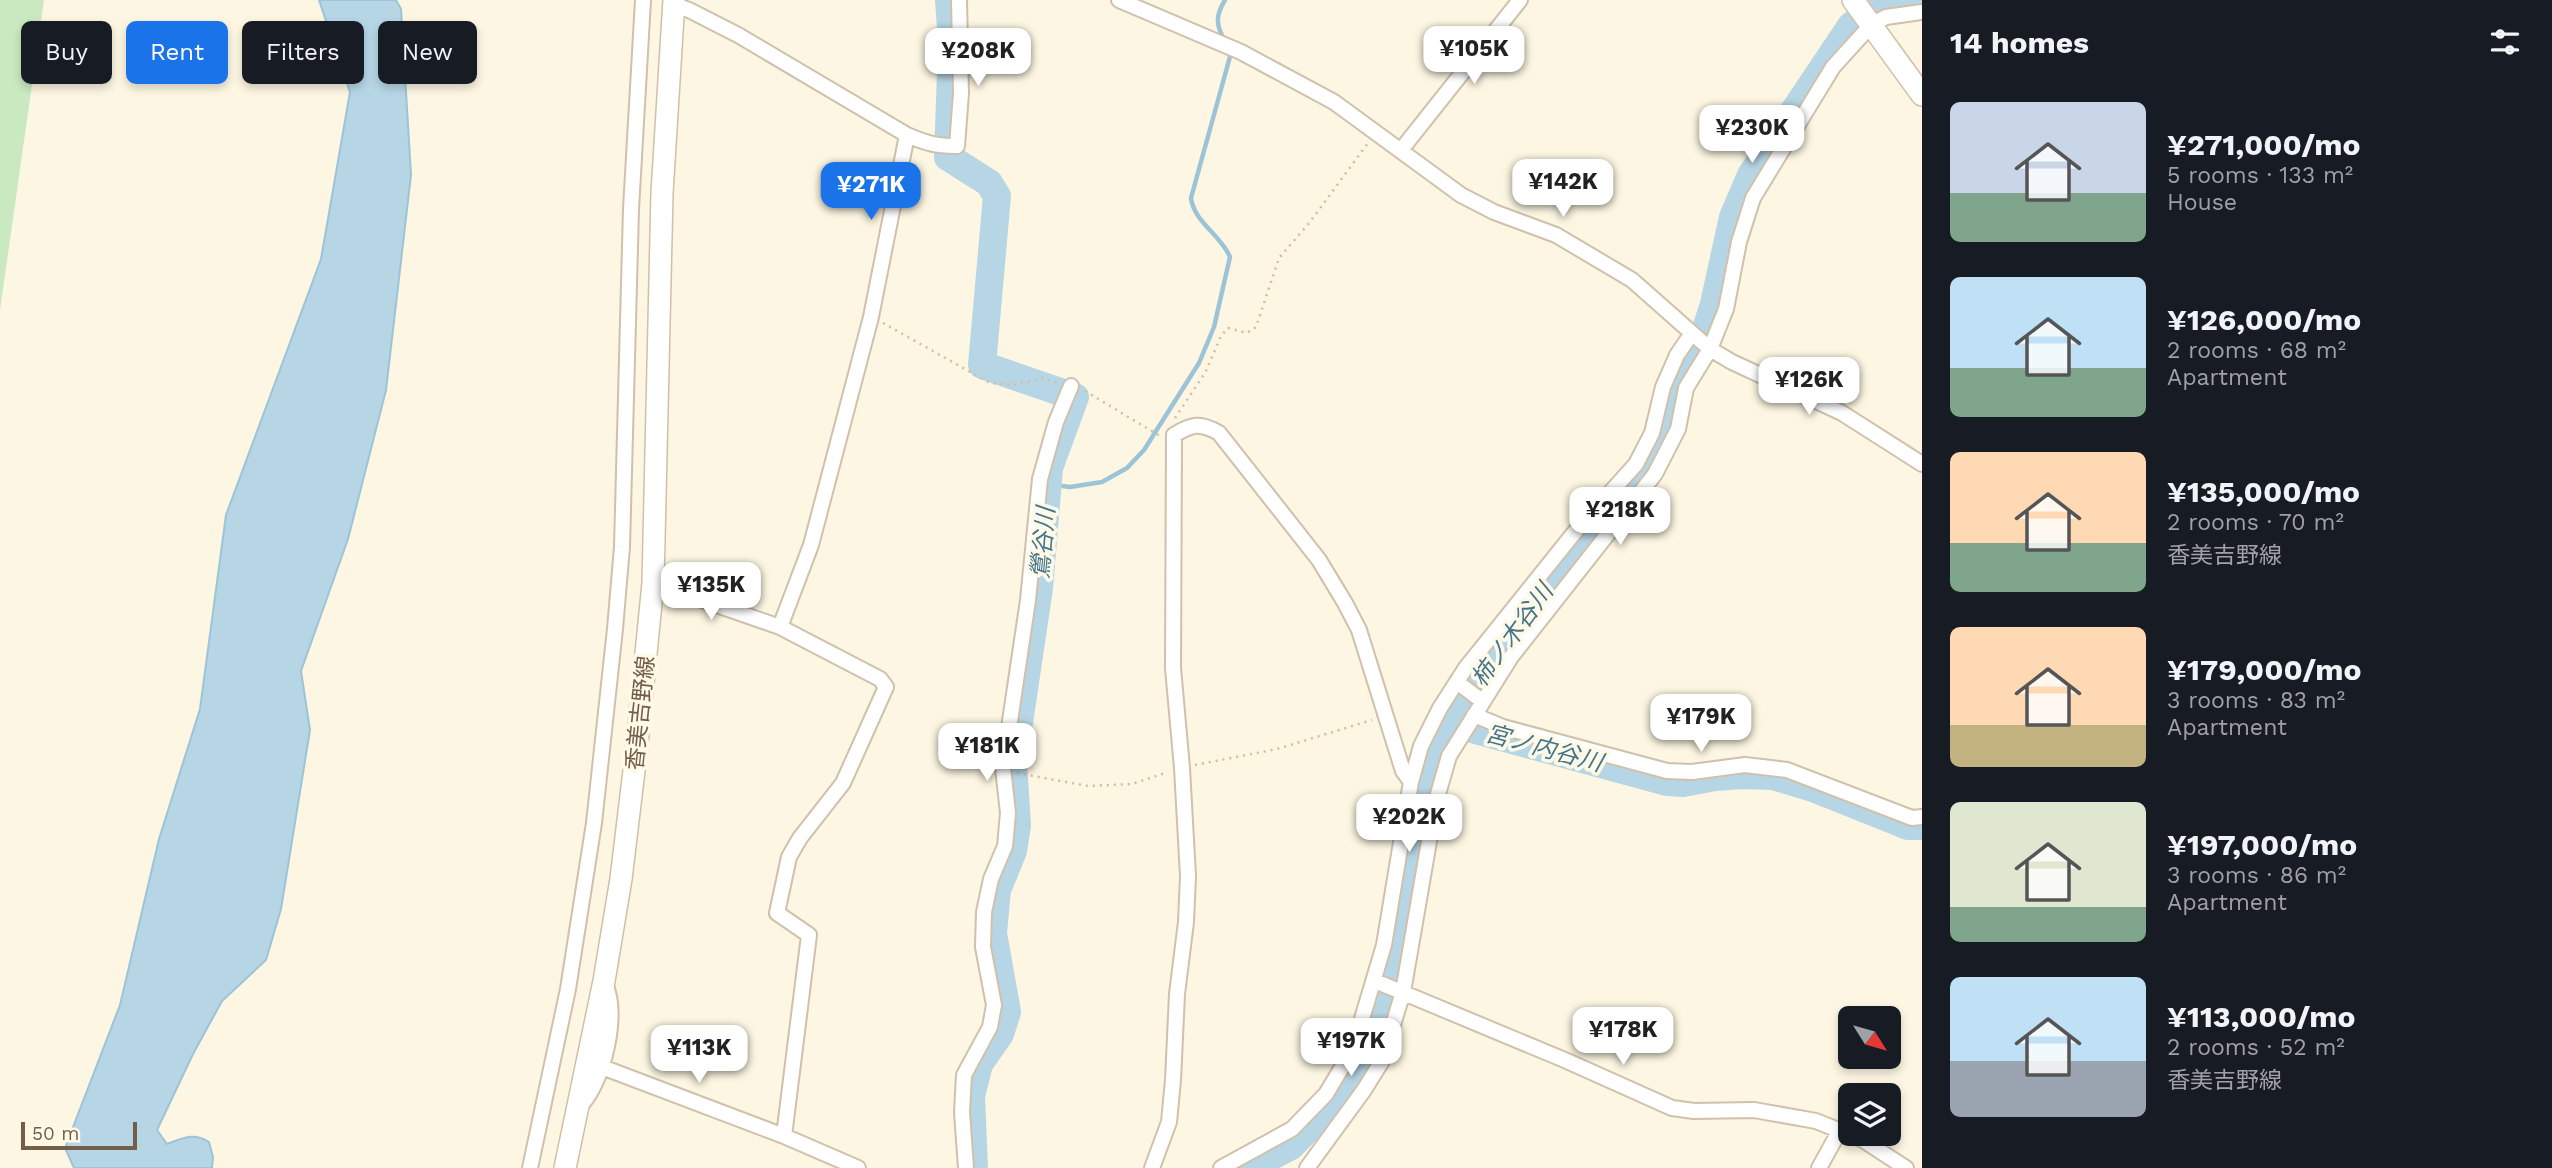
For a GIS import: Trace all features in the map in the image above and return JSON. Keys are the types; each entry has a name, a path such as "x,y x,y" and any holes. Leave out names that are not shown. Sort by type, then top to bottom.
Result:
{"main road":[{"name":"香美吉野線","path":"565,1168 604,981 623,865 653,583 662,193 674,3"},
{"path":"1864,14 1922,95"}],"street":[{"path":"530,1168 568,989 594,823 615,629 622,547 631,209 643,0"},
{"path":"674,3 738,35 907,135 933,146 957,146 961,93 959,0"},
{"path":"1119,0 1241,52 1334,102 1461,195 1494,212 1556,235 1632,280 1701,341 1732,362 1842,413 1922,464"},
{"path":"1401,150 1520,0"},
{"path":"1307,1168 1364,1090 1382,1060 1401,991 1436,802 1448,756 1469,723 1479,699 1656,474 1678,429 1686,388 1701,341 1726,309 1739,242 1753,198 1864,14 1886,17 1922,12"},
{"path":"780,627 811,545 871,317 907,135"},
{"path":"1221,1168 1292,1129 1326,1094 1353,1049 1377,982 1411,782 1421,746 1440,708 1574,533 1636,464 1652,433 1662,387 1677,355 1701,341"},
{"path":"966,1168 961,1112 964,1075 990,1027 994,1005 983,947 984,912 991,879 1005,846 1008,813 1003,768 1028,600 1040,479 1056,422 1069,393"},
{"path":"1152,1168 1169,1122 1188,876 1173,668 1174,435 1193,424 1207,426 1219,433 1319,559 1359,630 1403,771 1411,782"},
{"path":"653,583 780,627 880,679 886,687 843,783 800,838 789,857 778,913 809,935 784,1136"},
{"path":"1459,684 1479,699"},
{"path":"1469,723 1503,727 1667,772 1692,772 1745,765 1787,770 1912,818 1922,817"},
{"path":"577,1110 589,1097 602,1067 611,997 604,981"},
{"path":"1377,982 1672,1108 1694,1111 1755,1110 1816,1122 1838,1129"},
{"path":"602,1067 784,1136 858,1168"},
{"path":"1819,1168 1838,1134"},
{"path":"1872,1146 1906,1168"}],"path":[{"path":"1174,435 1173,421 1205,373 1222,336 1228,328 1247,333 1256,327 1279,258 1310,222 1376,132"},
{"path":"871,317 990,383 1013,385 1042,378 1069,393 1084,391 1156,435"},
{"path":"1017,773 1088,786 1132,784 1182,768 1277,749 1385,716"}],"green space":[{"path":"0,0 44,0 41,21 21,21 21,84 32,84 0,310"}],"water":[{"path":"319,0 396,0 401,9 402,21 378,21 378,84 406,84 411,175 386,390 348,539 301,671 310,730 281,909 266,960 222,1001 157,1130 167,1144 193,1137 209,1142 213,1157 212,1168 74,1168 65,1148 120,1005 159,839 200,709 226,515 321,259 350,92 347,84 364,84 364,21 326,21"}],"waterway":[{"name":"鶯谷川","path":"949,0 952,43 948,157 989,183 997,196 982,365 1075,397 1049,468 1039,588 1013,763 1017,825 1013,851 997,890 993,933 1007,1012 1000,1034 979,1064 971,1096 974,1168"},
{"path":"1223,37 1218,18 1225,0"},
{"name":"柿ノ木谷川","path":"1249,1168 1291,1146 1334,1102 1367,1047 1394,958 1410,846 1427,766 1480,675 1564,565 1648,470 1665,437 1674,387 1706,329 1733,217 1751,175 1851,26 1878,7 1922,2"},
{"path":"1047,484 1070,487 1102,482 1127,468 1144,450 1199,363 1214,327 1230,257 1197,214 1191,198 1231,53"},
{"name":"宮ノ内谷川","path":"1450,723 1667,782 1683,783 1742,775 1773,776 1813,788 1908,826 1922,826"}]}
